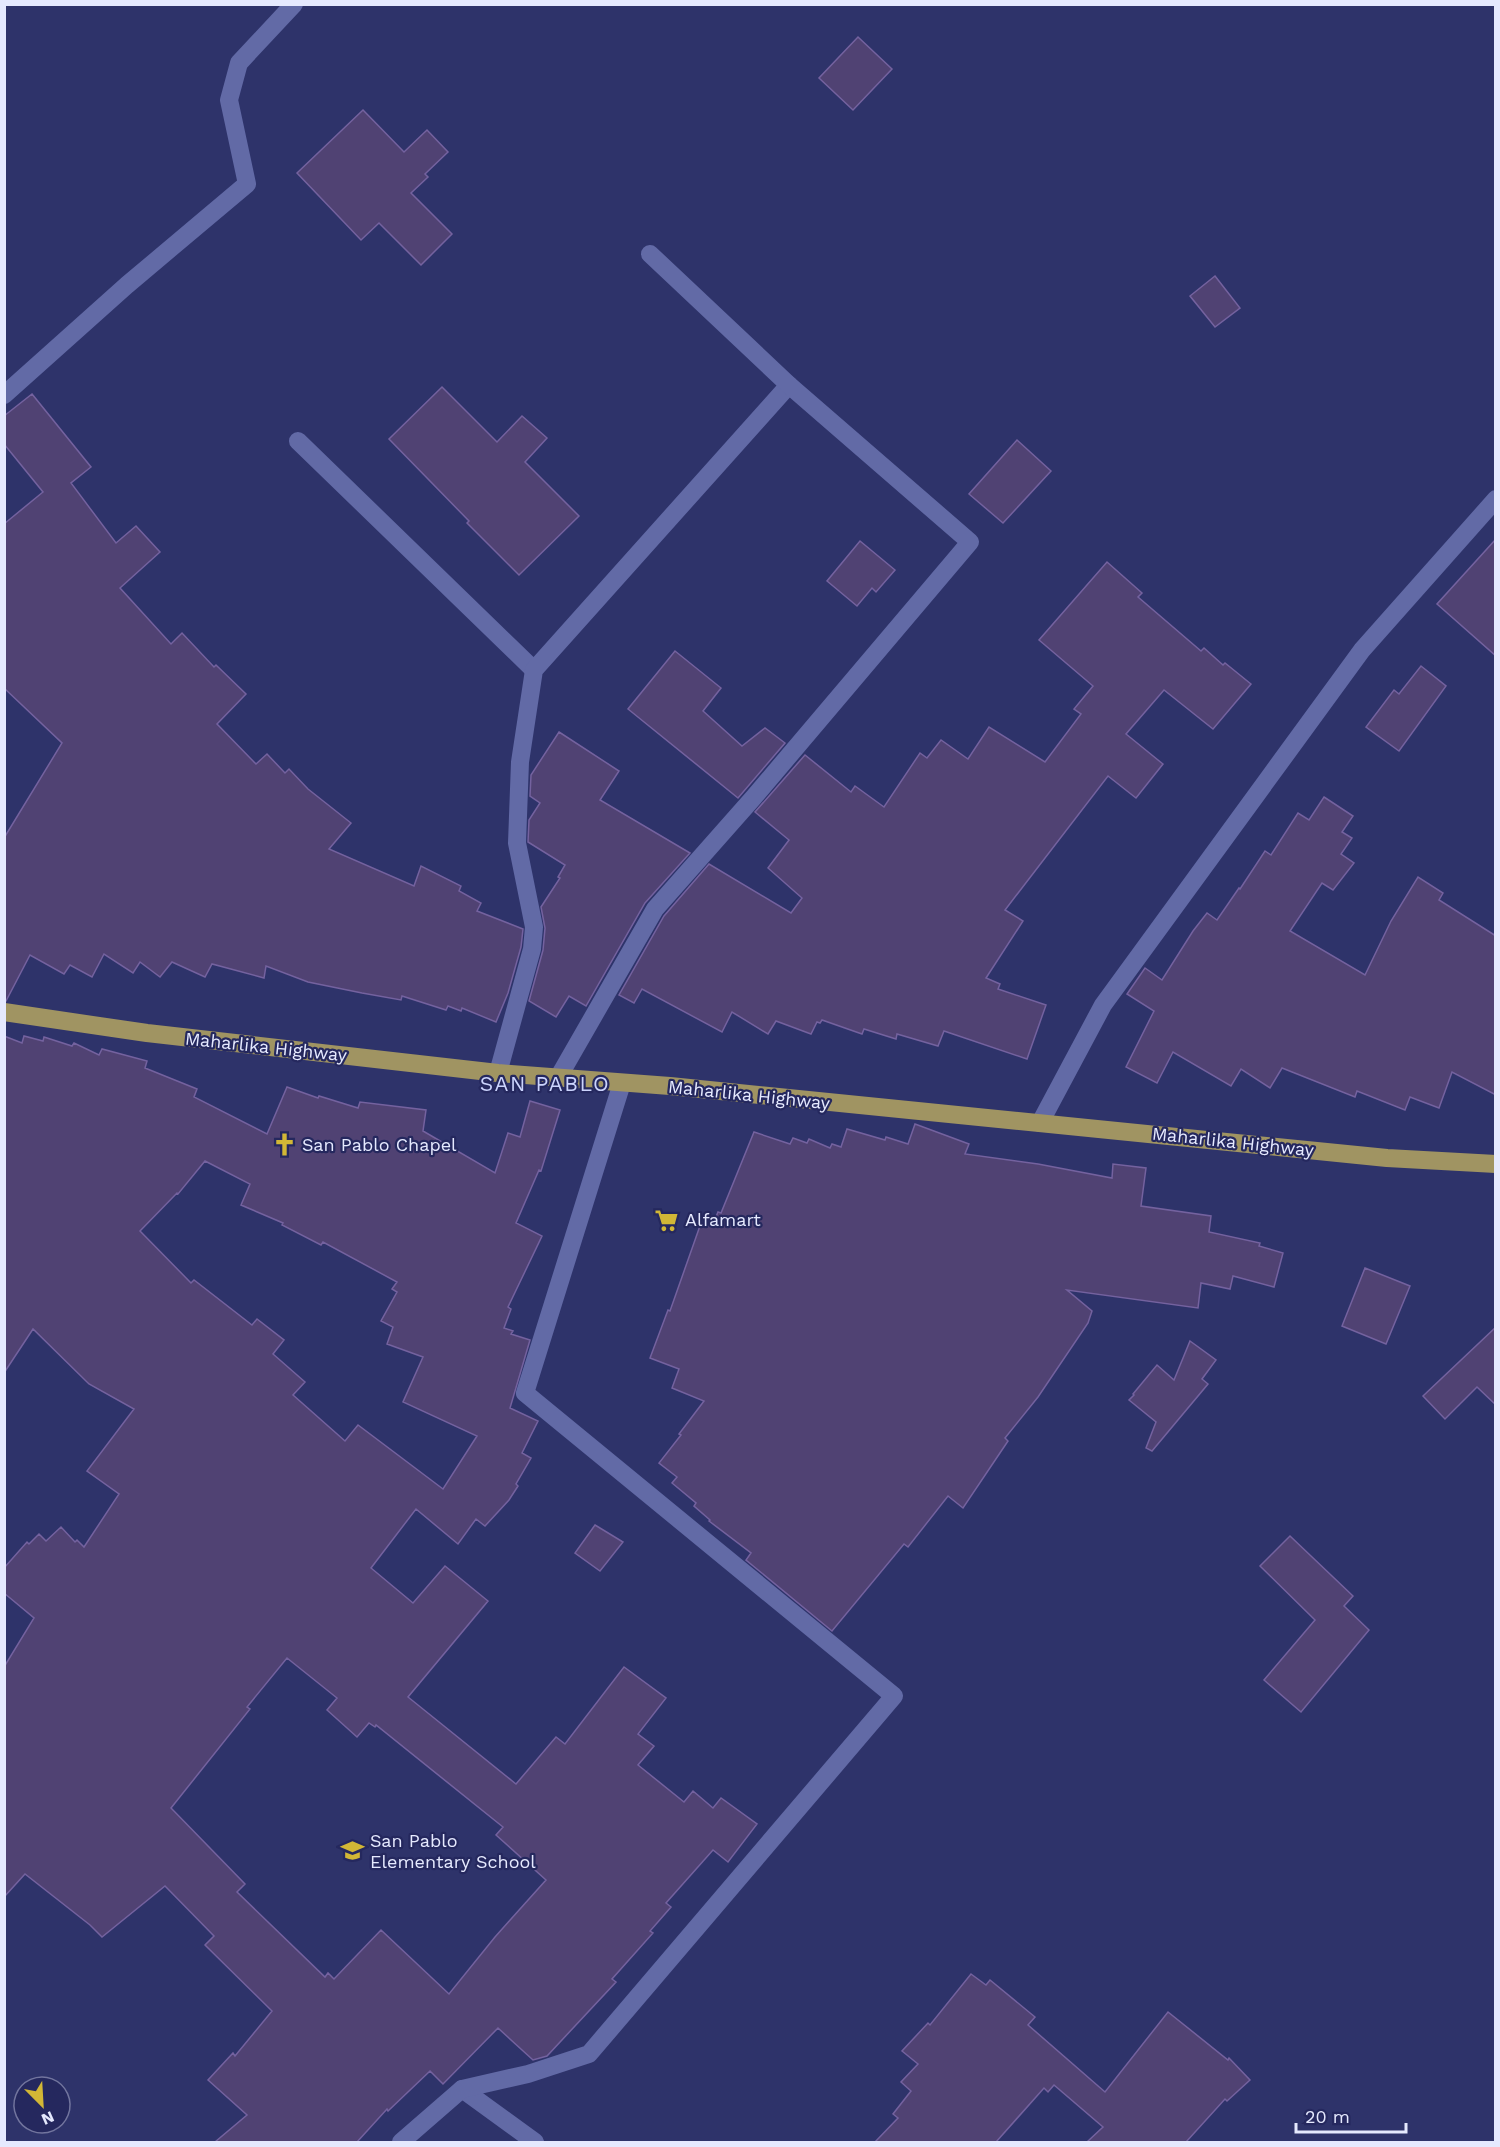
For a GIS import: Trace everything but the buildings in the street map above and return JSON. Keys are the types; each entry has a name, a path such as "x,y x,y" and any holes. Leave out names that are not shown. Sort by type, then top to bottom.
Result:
{"highway":[{"name":"Maharlika Highway","path":"4,1012 147,1033 498,1073 622,1083 1388,1158 1496,1164"}],"street":[{"path":"4,395 127,285 247,184 229,100 239,63 294,4"},
{"path":"558,1078 655,909 754,797 970,542 789,385 650,254"},
{"path":"498,1073 532,949 534,927 517,843 520,762 534,670 789,385"},
{"path":"298,441 534,670"},
{"path":"1040,1123 1103,1005 1362,650 1496,499"},
{"path":"401,2142 462,2089 528,2074 589,2054 894,1696 525,1393 622,1083"},
{"path":"462,2089 535,2142"}],"place":[{"name":"San Pablo Chapel","path":"284,1145"},
{"name":"Alfamart","path":"667,1220"},
{"name":"San Pablo Elementary School","path":"352,1851"}],"district":[{"name":"SAN PABLO","path":"545,1084"}]}
